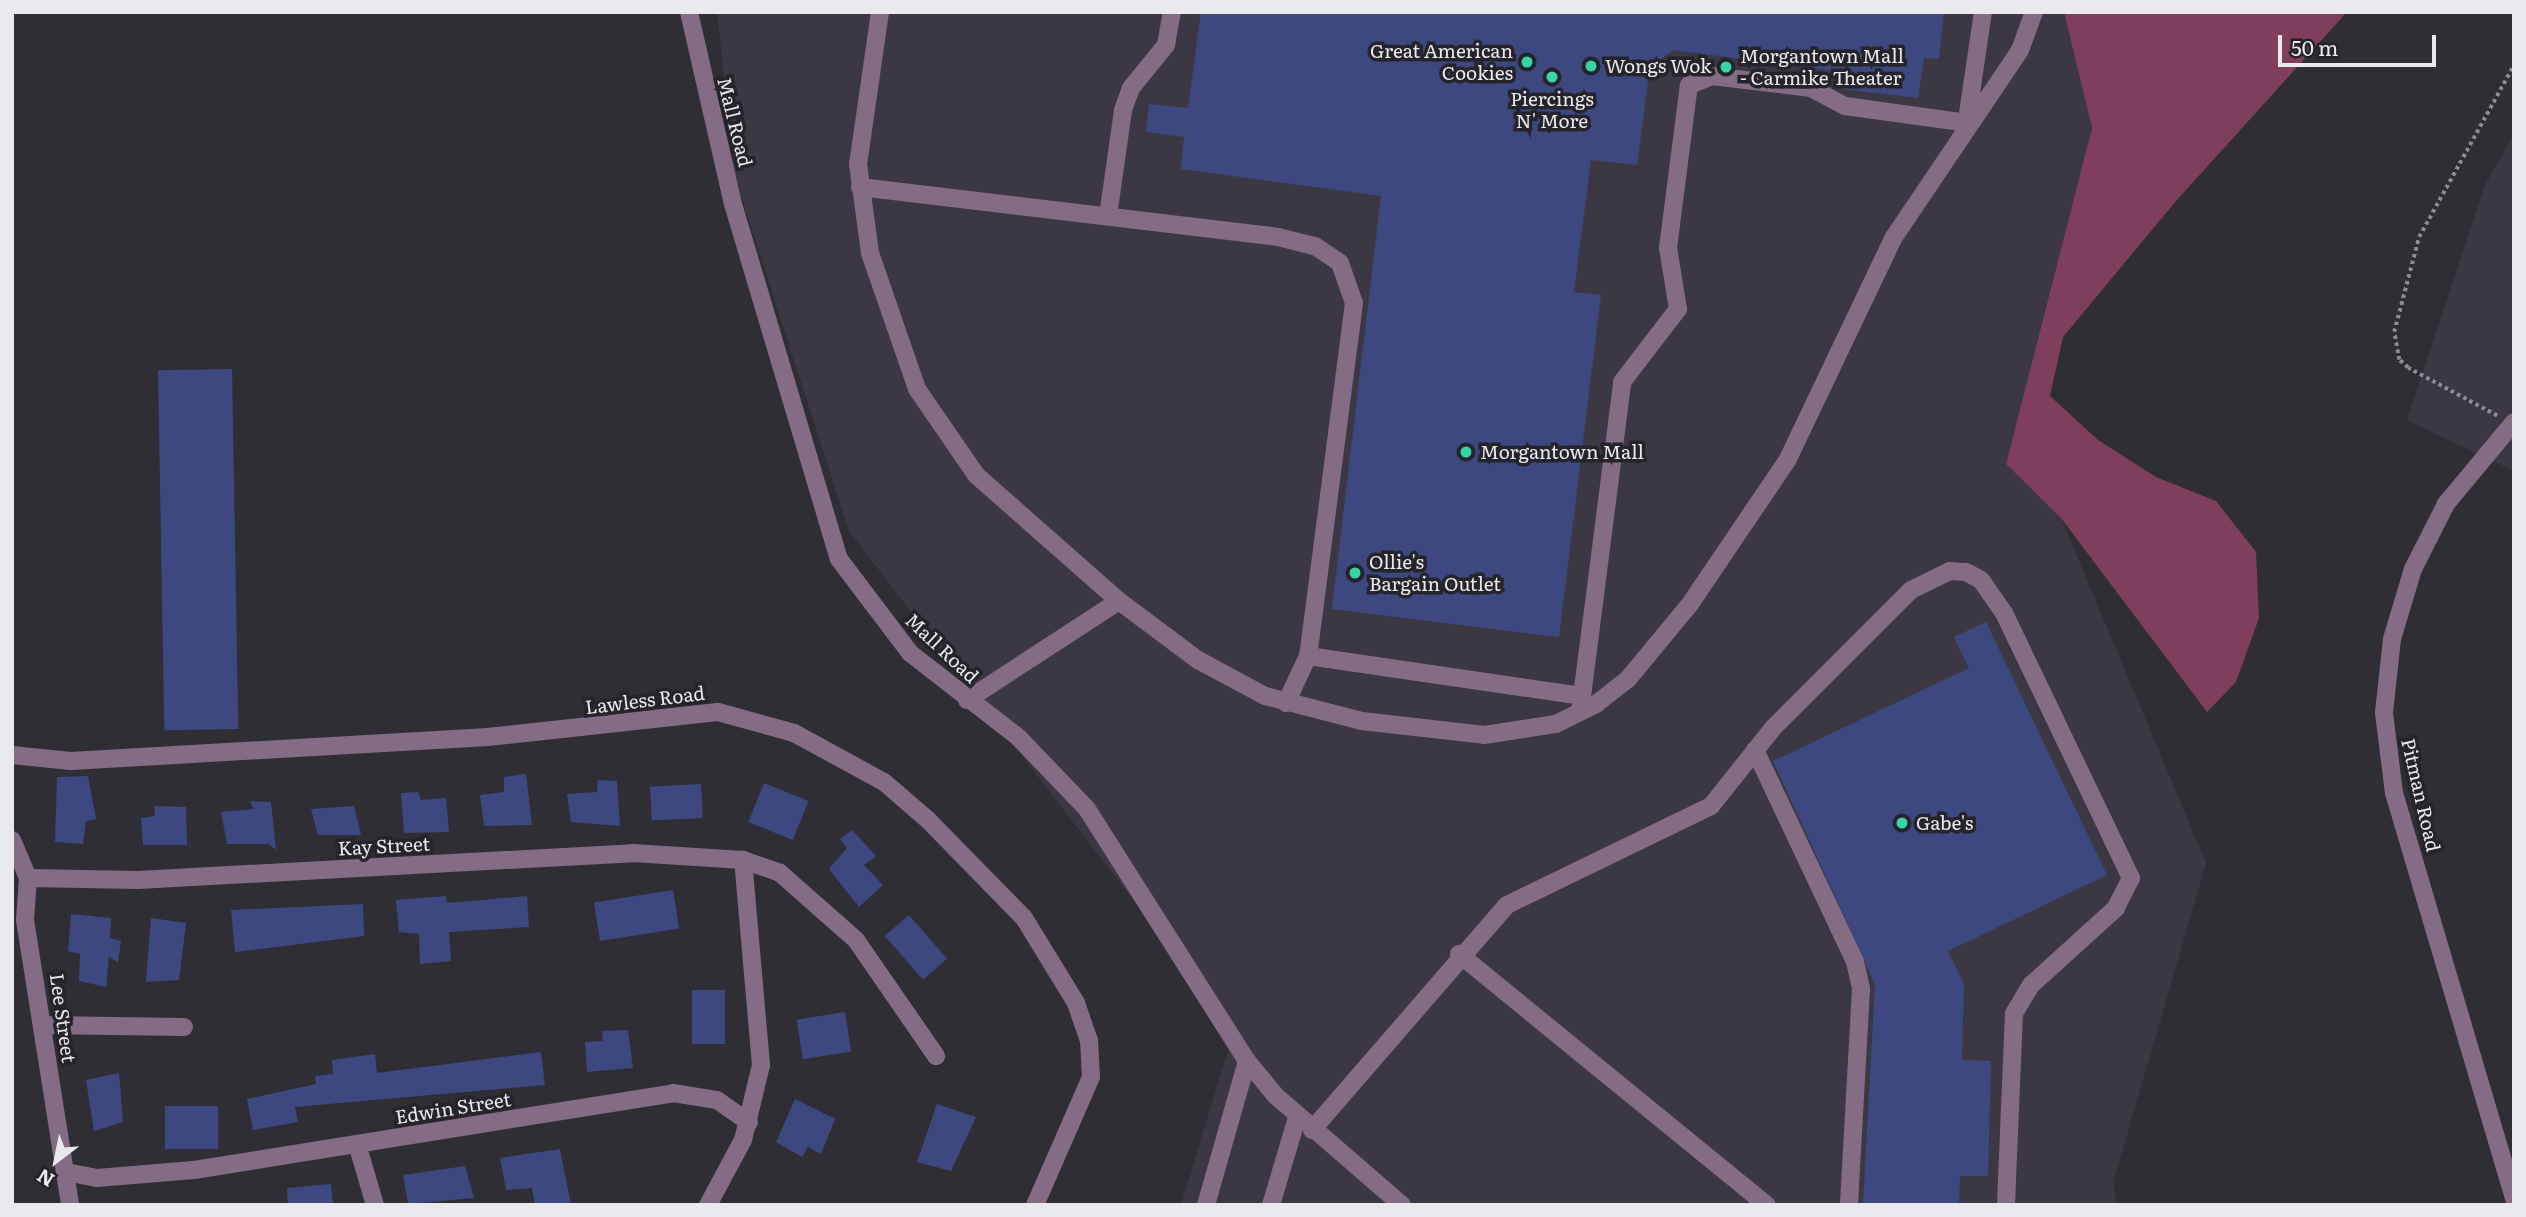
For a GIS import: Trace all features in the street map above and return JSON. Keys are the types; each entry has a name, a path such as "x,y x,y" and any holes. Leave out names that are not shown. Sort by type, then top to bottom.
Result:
{"street":[{"name":"Mall Road","path":"689,12 733,204 839,559 910,653 1019,738 1087,808 1247,1061 1297,1118 1402,1205"},
{"path":"880,12 861,114 860,187 896,343 943,434 1005,503 1119,601 1198,660 1286,703 1362,722 1484,735 1556,724 1580,704 1628,680 1652,653 1764,497 1818,405 1899,229 1966,123 2020,50 2034,12"},
{"path":"1108,216 1123,110 1131,88 1166,45 1172,12"},
{"path":"1966,123 1983,12"},
{"path":"1580,704 1622,382 1678,309 1668,248 1689,85 1712,76 1798,86 1845,106 1966,123"},
{"path":"860,187 1301,241 1329,253 1349,277 1354,303 1308,656 1286,703"},
{"name":"Pitman Road","path":"2512,424 2446,504 2413,569 2392,639 2384,713 2395,793 2514,1199"},
{"path":"1312,1130 1459,954 1507,905 1711,806 1755,750 1929,578 1966,572 1993,593 2131,878 2116,908 2031,985 2014,1013 2006,1205"},
{"path":"967,700 1119,601"},
{"path":"1308,656 1580,704"},
{"name":"Lawless Road","path":"12,755 71,761 474,737 718,712 794,733 884,782 928,820 1024,918 1076,1003 1089,1040 1091,1077 1035,1205"},
{"path":"1755,750 1855,962 1861,989 1849,1205"},
{"name":"Lee Street","path":"12,840 28,878 19,921 43,1025 70,1205"},
{"name":"Kay Street","path":"28,878 138,880 633,853 743,860 779,873 856,940 936,1056"},
{"path":"708,1205 749,1122 762,1035 743,860"},
{"path":"1459,954 1767,1205"},
{"path":"43,1025 184,1027"},
{"path":"1206,1205 1247,1061"},
{"name":"Edwin Street","path":"66,1172 97,1178 194,1170 673,1093 717,1100 749,1122"},
{"path":"1270,1205 1297,1118"},
{"path":"357,1144 375,1205"}],"path":[{"path":"2512,424 2465,394 2408,368 2393,346 2419,237 2514,65"}],"shaded area":[{"path":"717,12 2064,12 2092,128 2006,464 2061,518 2206,863 2113,1183 2117,1205 1181,1205 1234,1031 849,531 735,177"},
{"path":"2064,12 2347,12 2176,201 2063,337 2050,396 2098,440 2156,477 2216,501 2256,552 2259,618 2236,682 2207,712 2061,518 2006,464 2092,128"},
{"path":"2514,134 2514,471 2407,420 2485,185"}],"building":[{"name":"Morgantown Mall","path":"1201,12 1944,12 1939,59 1924,58 1918,98 1842,89 1842,72 1673,50 1650,67 1637,165 1591,160 1574,292 1601,295 1559,637 1332,609 1381,196 1181,169 1184,137 1146,132 1149,104 1188,108"},
{"path":"232,369 238,729 164,730 158,370"},
{"path":"1986,622 2107,875 1948,951 1964,984 1962,1060 1991,1061 1988,1176 1960,1176 1959,1205 1863,1205 1875,984 1773,761 1969,668 1954,637"},
{"path":"526,774 532,825 484,826 480,795 504,792 504,777"},
{"path":"88,776 96,819 86,821 83,844 55,842 57,777"},
{"path":"598,780 617,781 620,826 571,822 567,794 597,792"},
{"path":"764,783 809,801 793,840 748,822"},
{"path":"701,784 703,818 652,821 650,787"},
{"path":"418,792 421,800 446,798 449,832 404,833 401,793"},
{"path":"250,801 271,802 276,850 269,844 227,844 221,812 254,809"},
{"path":"154,806 186,807 187,845 143,845 141,818 155,816"},
{"path":"354,806 361,835 318,835 311,809"},
{"path":"852,830 876,856 864,865 883,885 859,907 829,869 847,848 840,839"},
{"path":"673,890 679,929 600,941 594,903"},
{"path":"446,896 447,903 527,896 529,927 449,932 451,961 420,964 419,934 399,932 396,900"},
{"path":"363,904 364,936 235,952 231,910"},
{"path":"71,914 111,918 110,938 121,941 118,962 109,957 106,987 79,981 80,954 68,951"},
{"path":"909,915 947,959 923,980 885,936"},
{"path":"151,918 186,923 179,980 146,982"},
{"path":"692,990 725,990 725,1044 692,1044"},
{"path":"845,1012 851,1052 803,1059 797,1020"},
{"path":"628,1030 633,1068 587,1072 585,1042 603,1041 602,1031"},
{"path":"541,1052 545,1085 295,1107 298,1122 253,1130 247,1099 316,1084 315,1076 333,1074 332,1060 375,1054 377,1073"},
{"path":"119,1073 123,1122 94,1131 86,1080"},
{"path":"795,1099 835,1119 821,1154 808,1147 802,1157 776,1142"},
{"path":"937,1104 976,1117 951,1171 917,1162"},
{"path":"165,1106 218,1106 218,1149 165,1149"},
{"path":"560,1149 571,1205 535,1205 532,1188 506,1190 500,1158"},
{"path":"465,1166 474,1198 408,1204 403,1175"},
{"path":"331,1184 333,1205 288,1205 287,1188"}],"place":[{"name":"Great American Cookies","path":"1527,62"},
{"name":"Wongs Wok","path":"1591,66"},
{"name":"Morgantown Mall - Carmike Theater","path":"1726,67"},
{"name":"Piercings N' More","path":"1552,77"},
{"name":"Morgantown Mall","path":"1466,452"},
{"name":"Ollie's Bargain Outlet","path":"1355,573"},
{"name":"Gabe's","path":"1902,823"}]}
